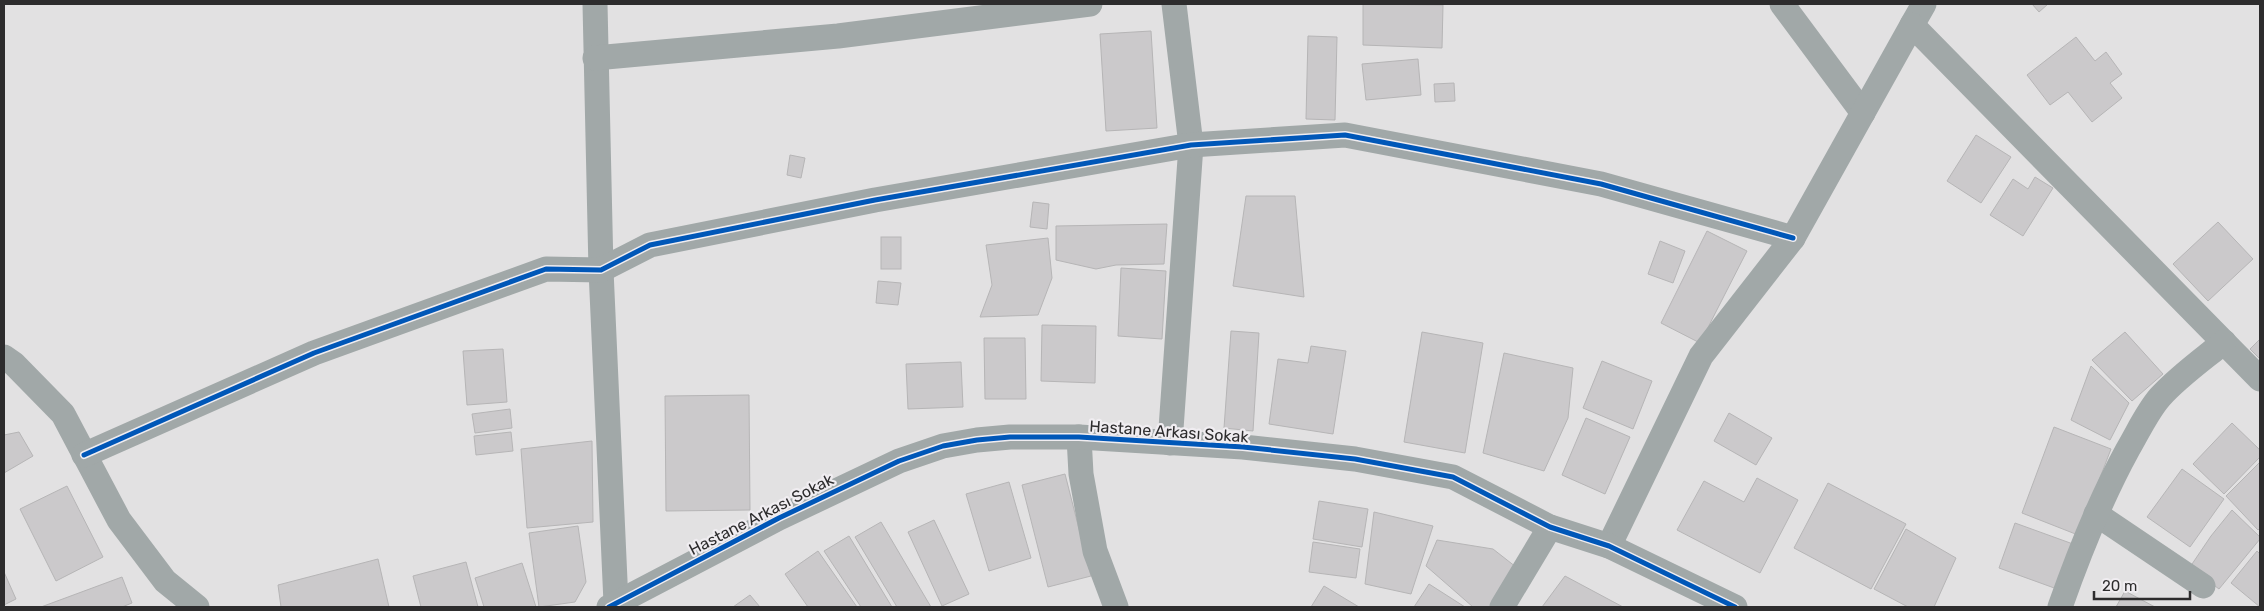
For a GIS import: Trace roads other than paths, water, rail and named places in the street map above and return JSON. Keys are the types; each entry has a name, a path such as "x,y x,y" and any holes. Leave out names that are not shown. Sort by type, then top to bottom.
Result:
{"street":[{"path":"595,4 595,58 612,605"},
{"path":"595,58 838,36 1090,4"},
{"path":"1170,443 1192,145 1174,4"},
{"path":"1782,4 1863,113"},
{"path":"1608,546 1701,356 1793,238 1924,4"},
{"path":"1912,25 2260,380"},
{"path":"84,455 314,353 546,269 601,270 650,245 875,200 1192,145 1344,135 1601,184 1793,238"},
{"path":"2060,607 2078,555 2096,514 2113,476 2140,428 2160,398 2178,380 2224,342"},
{"path":"4,357 14,364 63,414 119,520 165,581 197,607"},
{"name":"Hastane Arkası Sokak","path":"612,605 779,518 899,461 943,446 977,440 1010,437 1079,437 1243,448 1355,459 1453,477 1550,527 1608,546 1735,607"},
{"path":"1079,437 1080,474 1095,551 1116,607"},
{"path":"2096,514 2203,586"},
{"path":"1502,607 1550,527"}]}
